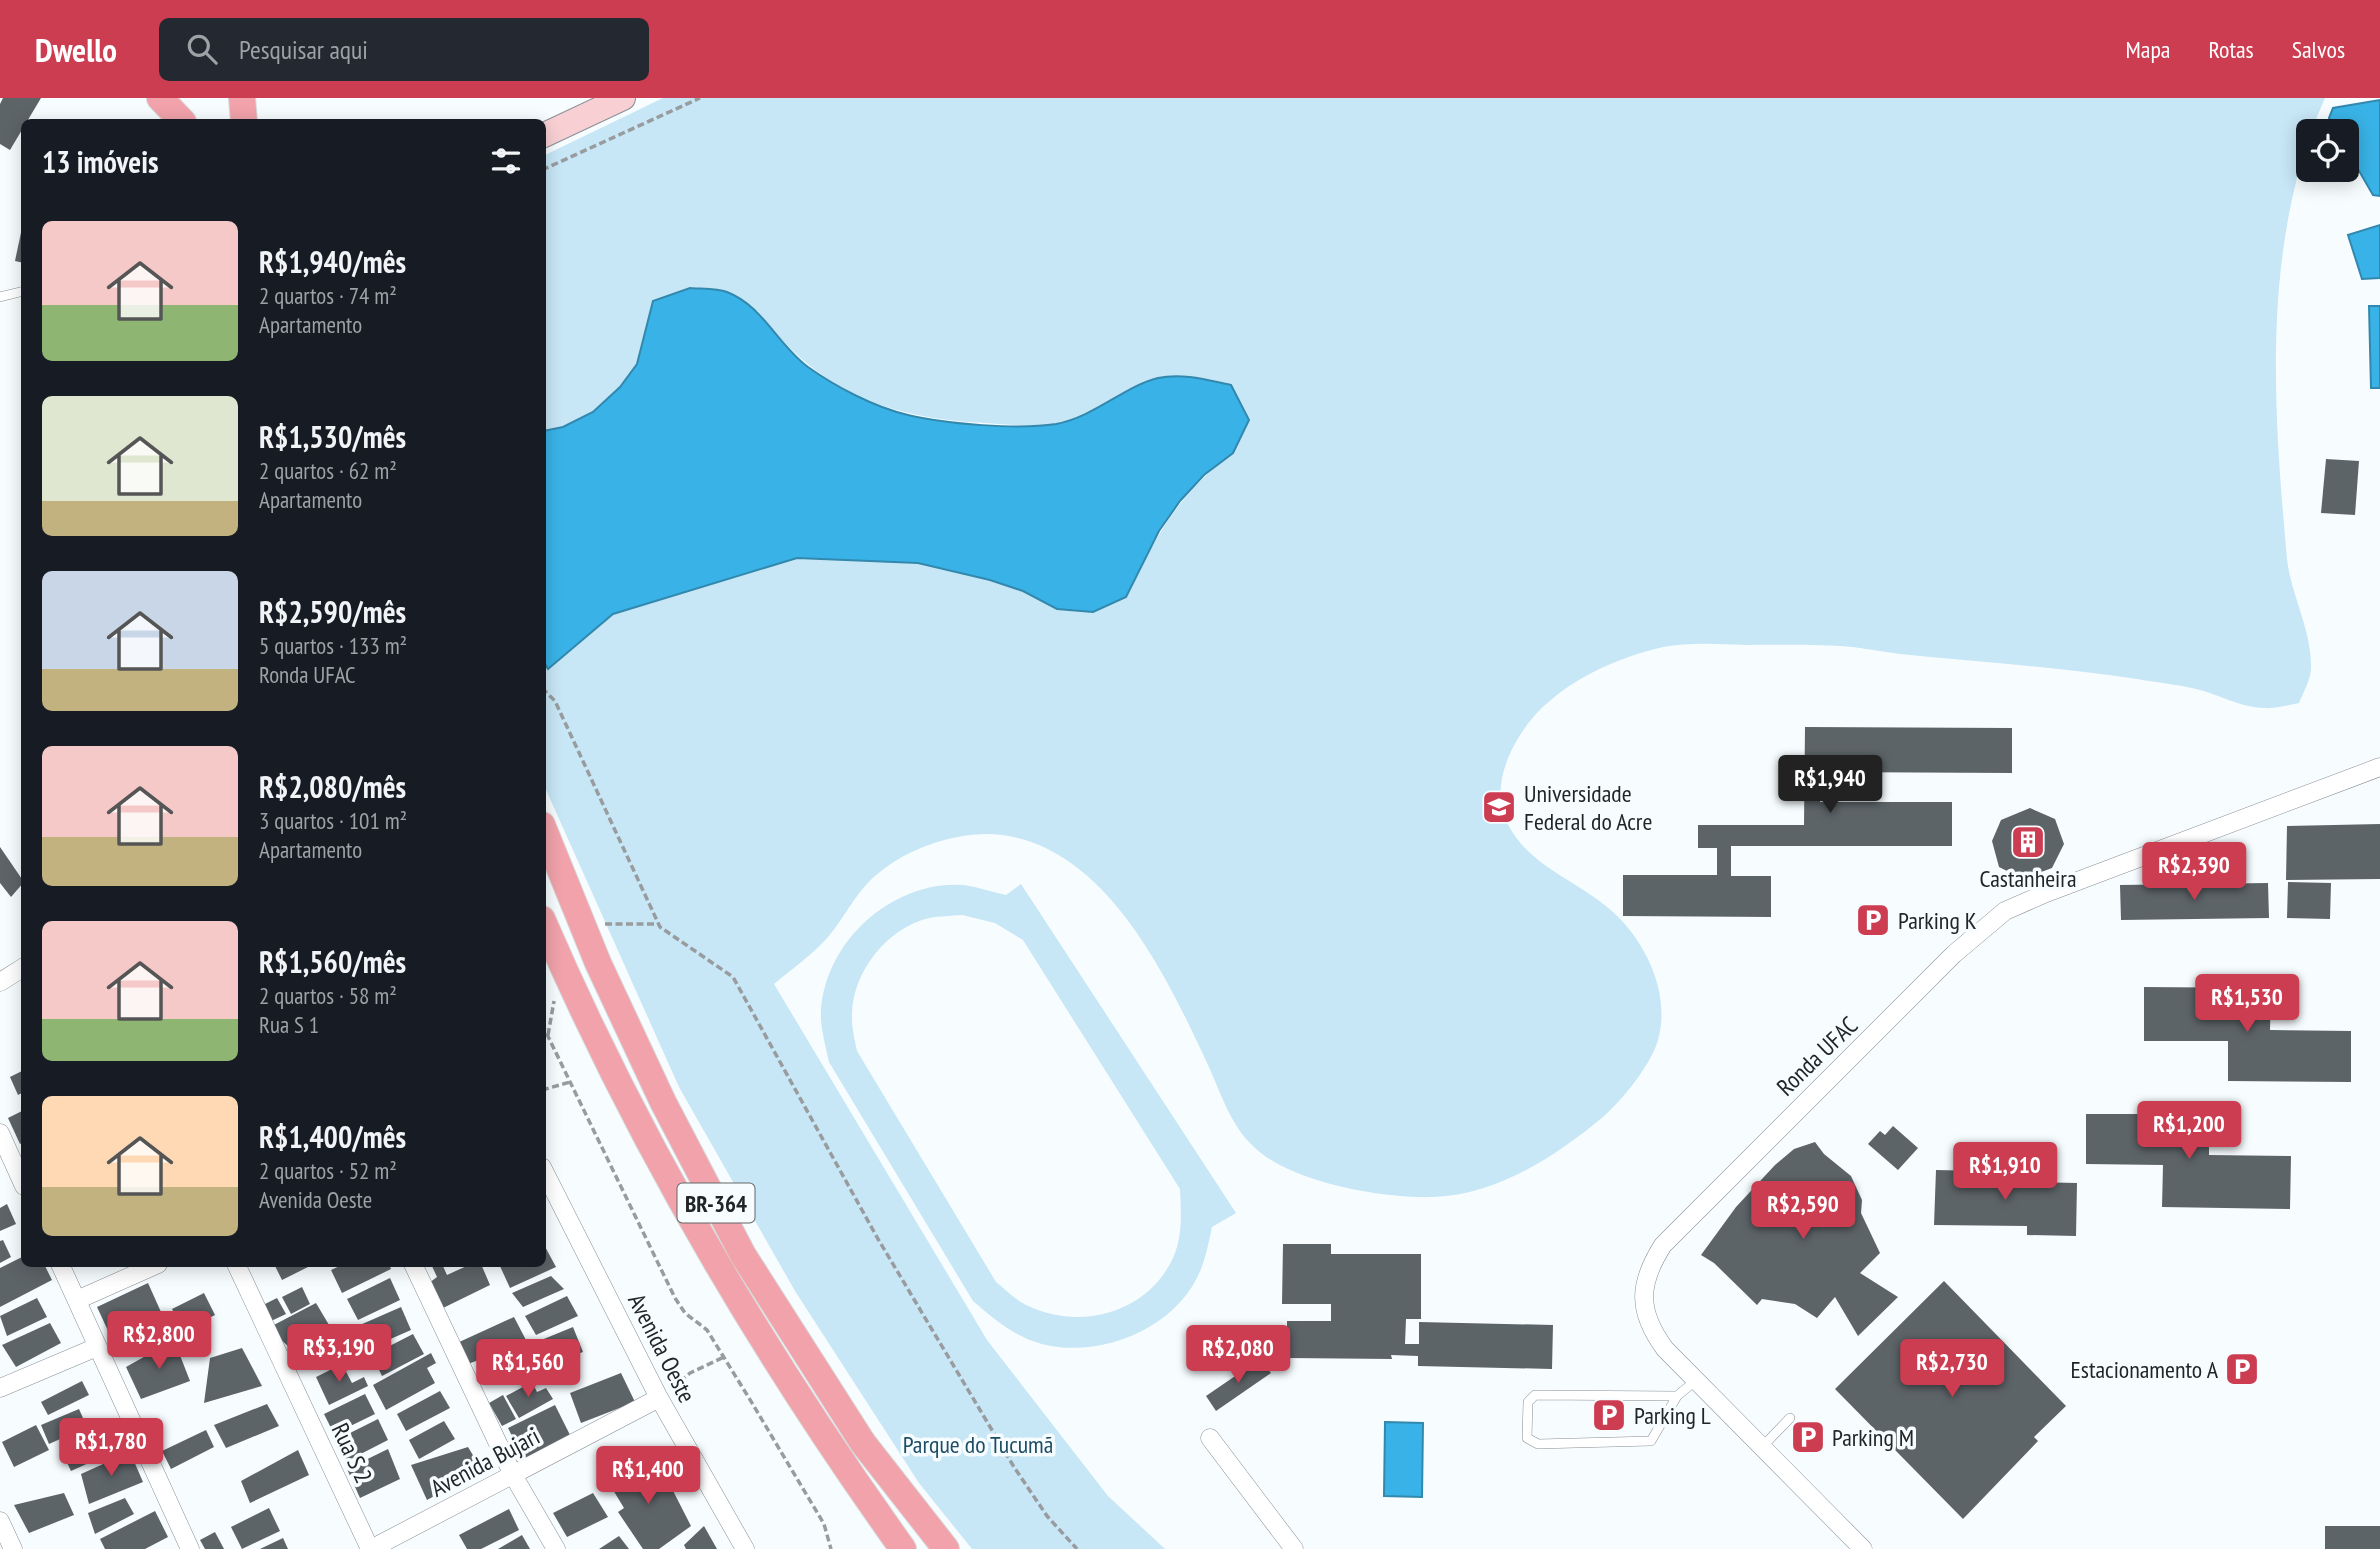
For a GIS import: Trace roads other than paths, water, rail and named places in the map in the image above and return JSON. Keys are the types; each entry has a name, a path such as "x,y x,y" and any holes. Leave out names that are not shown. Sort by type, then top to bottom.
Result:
{"main road":[{"path":"160,98 180,119"},
{"path":"242,98 244,119"},
{"name":"BR-364","path":"546,835 616,1001 663,1102 743,1255 863,1443 946,1549"},
{"name":"BR-364","path":"546,928 600,1047 689,1214 824,1438 903,1549"}],"street":[{"path":"546,134 623,98"},
{"name":"Ronda UFAC","path":"1863,1549 1695,1381 1651,1330 1643,1308 1650,1265 1663,1245 1969,939 2005,911 2046,893 2380,767"},
{"path":"0,982 21,969"},
{"path":"0,1133 21,1179"},
{"name":"Avenida Oeste","path":"546,1175 659,1398 745,1549"},
{"path":"61,1267 190,1549"},
{"path":"77,1300 151,1267"},
{"name":"Rua S 2","path":"237,1267 370,1549"},
{"path":"414,1267 513,1475 556,1549"},
{"path":"0,1388 97,1347"},
{"name":"Avenida Bujari","path":"370,1549 659,1398"},
{"path":"1210,1438 1294,1549"},
{"path":"0,1521 13,1549"}],"lane":[{"path":"0,298 21,292"},
{"path":"1676,1396 1535,1395 1528,1402 1527,1438 1538,1444 1643,1443 1651,1440 1676,1396 1695,1381"},
{"path":"1762,1447 1790,1418"}],"water":[{"path":"2380,100 2380,196 2373,195 2359,171 2359,119 2330,119 2333,108"},
{"path":"2380,225 2380,278 2362,279 2348,235"},
{"path":"690,288 714,289 740,298 808,367 856,396 908,415 982,425 1056,424 1083,415 1146,382 1177,376 1231,385 1249,420 1233,453 1204,475 1180,501 1159,531 1126,597 1093,612 1057,609 1023,591 990,580 918,563 797,558 613,614 548,669 546,430 563,427 593,412 620,387 637,364 653,301"},
{"path":"2369,306 2380,306 2380,388 2371,388"},
{"path":"1385,1422 1423,1423 1422,1497 1384,1496"}],"place":[{"name":"Universidade Federal do Acre","path":"1499,807"},
{"name":"Castanheira","path":"2028,842"},
{"name":"Parking K","path":"1873,920"},
{"name":"Estacionamento A","path":"2242,1369"},
{"name":"Parking L","path":"1609,1415"},
{"name":"Parking M","path":"1808,1437"}],"park label":[{"name":"Parque do Tucumã","path":"978,1444"}]}
